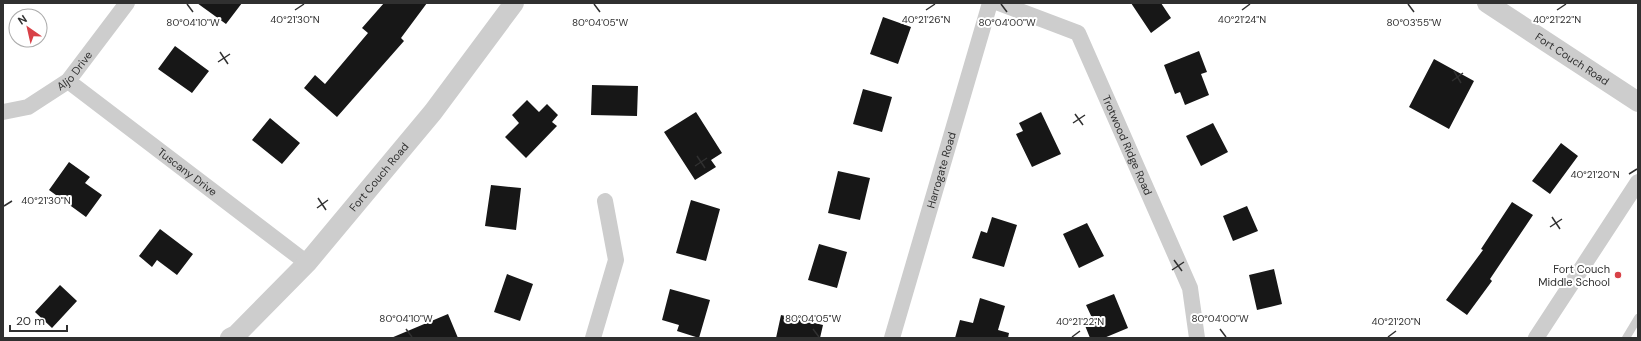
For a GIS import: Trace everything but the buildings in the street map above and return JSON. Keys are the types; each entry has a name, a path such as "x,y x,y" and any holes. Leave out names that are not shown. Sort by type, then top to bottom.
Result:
{"street":[{"name":"Aljo Drive","path":"3,112 28,107 68,81 127,3"},
{"name":"Fort Couch Road","path":"230,338 236,335 307,263 433,112 514,3"},
{"name":"Harrogate Road","path":"892,338 990,3"},
{"name":"Trotwood Ridge Road","path":"999,3 1078,33 1190,288 1197,338"},
{"name":"Fort Couch Road","path":"1487,3 1638,102"},
{"name":"Tuscany Drive","path":"68,81 307,263"},
{"path":"1536,338 1638,182"},
{"path":"593,338 616,260 605,202"}],"lane":[{"path":"1626,338 1638,318"}],"place":[{"name":"Fort Couch Middle School","path":"1618,275"}]}
